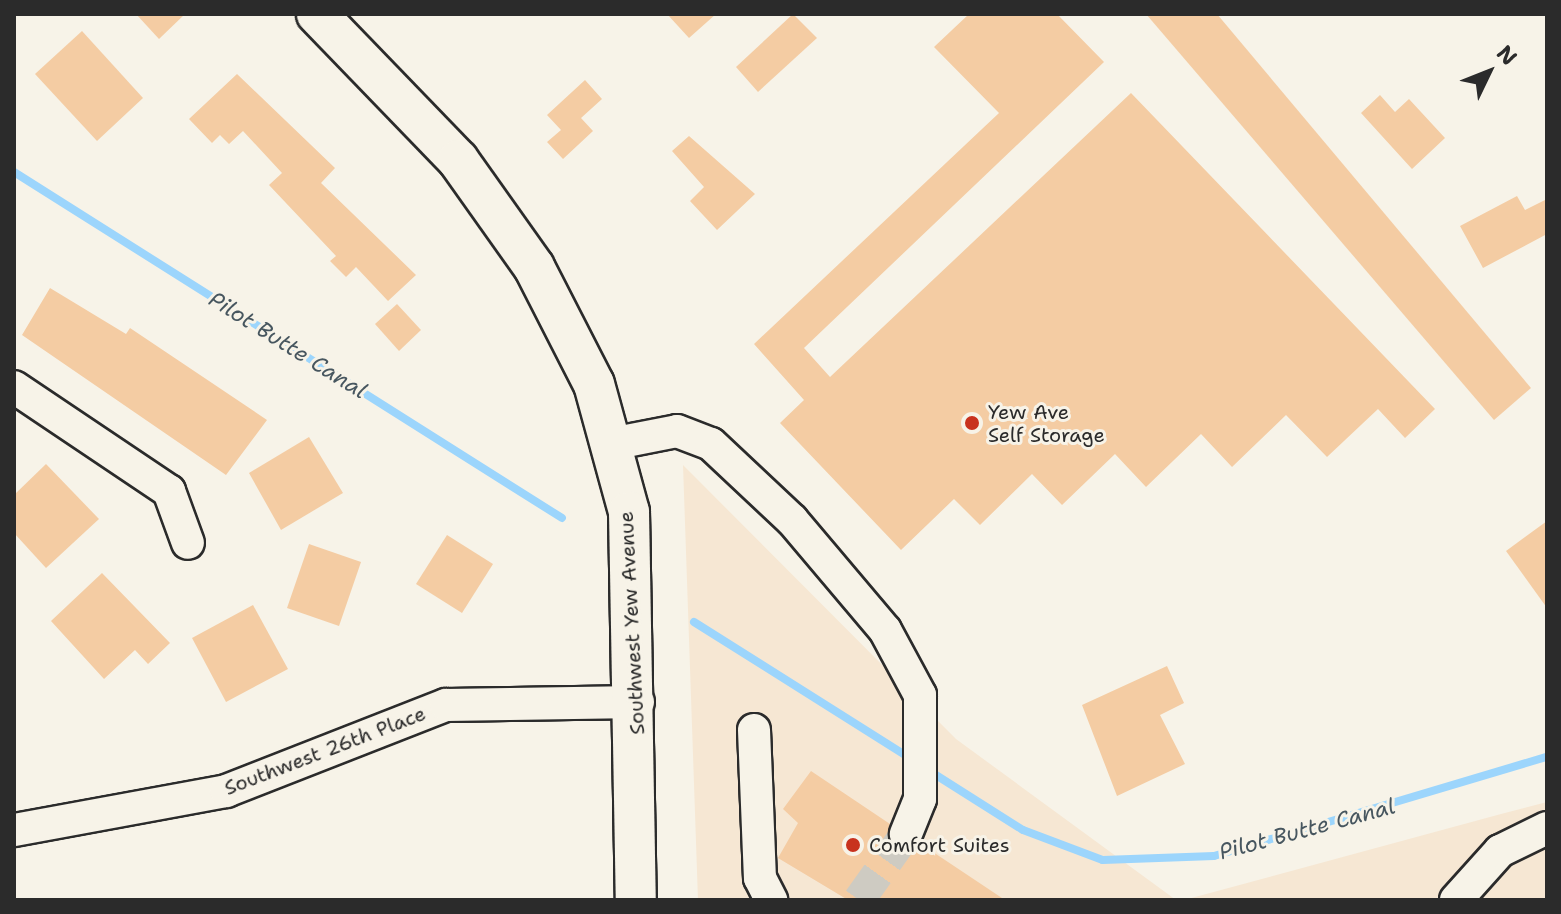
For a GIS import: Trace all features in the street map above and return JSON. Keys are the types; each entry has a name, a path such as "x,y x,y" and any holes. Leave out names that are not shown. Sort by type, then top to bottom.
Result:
{"main road":[{"name":"Southwest Yew Avenue","path":"317,14 458,160 534,267 594,384 629,512 638,702 636,900"}],"street":[{"path":"14,387 169,491 188,543"},
{"path":"611,444 677,431 711,444 792,520 885,630 920,695 924,732 920,799 906,834"},
{"name":"Southwest 26th Place","path":"14,830 226,791 446,705 638,702"},
{"path":"754,730 760,878 771,900"},
{"path":"1456,900 1500,851 1547,828"}],"shaded area":[{"path":"683,465 956,739 1176,900 698,900"},
{"path":"1547,802 1547,900 1184,900 1501,814"}],"building":[{"path":"136,14 185,14 159,39"},
{"path":"667,14 716,14 689,38"},
{"path":"793,14 817,38 758,92 736,67"},
{"path":"969,14 1057,14 1104,62 804,348 830,377 1131,93 1435,409 1405,438 1378,409 1327,457 1286,415 1232,467 1201,434 1146,487 1115,454 1062,505 1032,474 980,525 954,499 901,550 780,423 804,400 754,344 999,113 934,47"},
{"path":"1146,14 1217,14 1531,388 1494,420"},
{"path":"82,31 143,98 97,141 35,74"},
{"path":"237,74 335,168 321,183 416,275 388,301 356,267 346,277 330,261 336,256 269,185 282,173 243,131 229,144 220,135 212,143 189,119"},
{"path":"585,80 602,99 581,118 593,131 563,159 547,142 561,130 547,115"},
{"path":"1380,95 1395,112 1409,99 1445,138 1412,169 1361,113"},
{"path":"689,136 755,194 717,230 690,201 704,187 672,151"},
{"path":"1517,196 1525,210 1547,199 1547,234 1483,268 1460,226"},
{"path":"50,288 126,334 130,328 267,420 226,475 22,335"},
{"path":"397,304 421,330 399,351 375,324"},
{"path":"309,437 343,493 281,530 249,473"},
{"path":"46,464 99,519 46,568 14,533 14,495"},
{"path":"1547,521 1547,608 1506,551"},
{"path":"447,535 493,564 462,613 416,584"},
{"path":"309,544 361,562 339,626 287,608"},
{"path":"102,573 170,643 148,664 135,650 104,679 51,621"},
{"path":"253,605 288,669 226,702 192,638"},
{"path":"1167,666 1184,703 1160,715 1185,764 1117,796 1082,705"},
{"name":"Comfort Suites","path":"811,771 890,824 887,837 898,851 921,844 1005,900 848,900 778,858 798,823 783,809"}],"waterway":[{"name":"Pilot Butte Canal","path":"14,172 562,518"},
{"name":"Pilot Butte Canal","path":"694,622 913,760"},
{"name":"Pilot Butte Canal","path":"928,770 1023,830 1103,860 1214,856 1547,757"}],"tunnel":[{"path":"859,900 906,834"}],"place":[{"name":"Yew Ave Self Storage","path":"972,423"},
{"name":"Comfort Suites","path":"853,845"}]}
